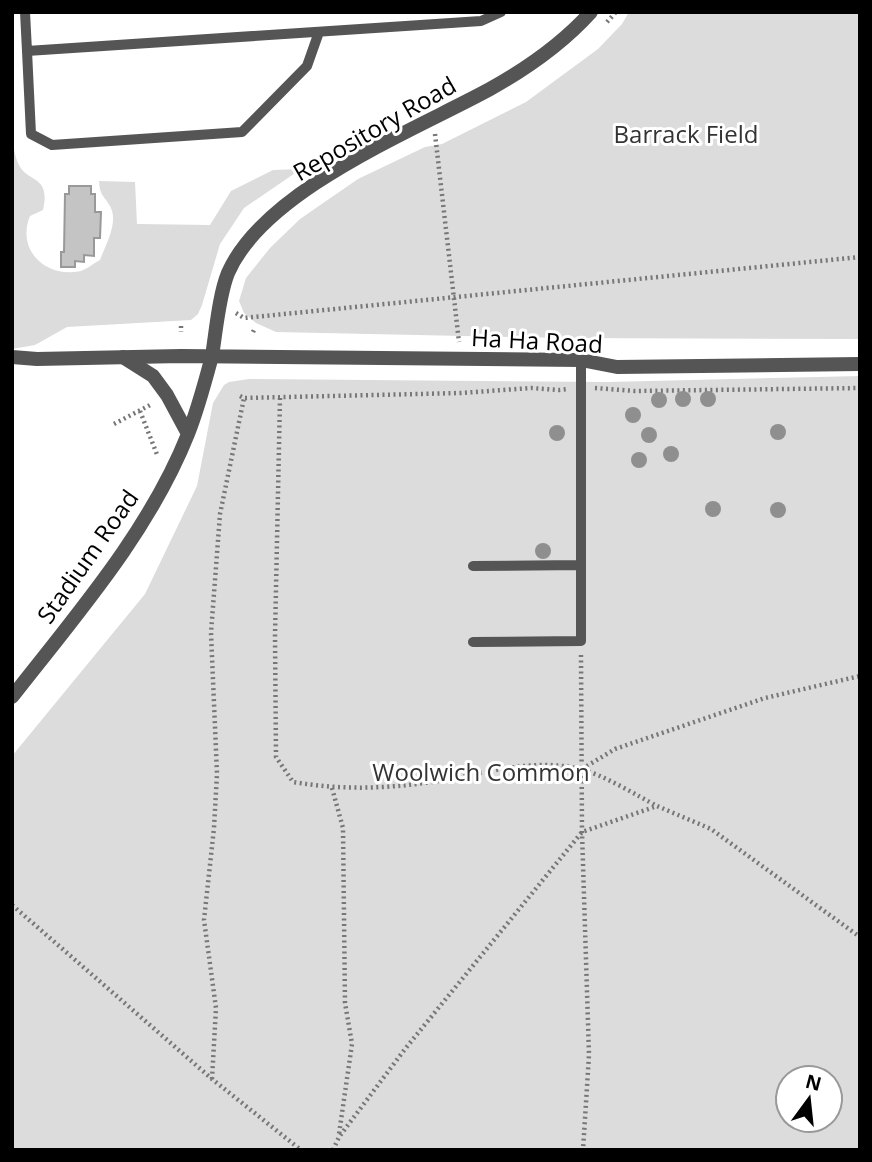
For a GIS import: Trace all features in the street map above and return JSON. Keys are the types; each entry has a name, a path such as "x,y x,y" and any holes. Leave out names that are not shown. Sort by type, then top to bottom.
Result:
{"street":[{"name":"Repository Road","path":"212,356 223,288 229,272 244,245 270,218 336,171 493,88 551,48 577,28 592,12"},
{"name":"Stadium Road","path":"12,697 99,585 138,529 171,471 188,434 212,356"},
{"name":"Ha Ha Road","path":"12,357 581,360 617,367 860,365"},
{"path":"123,357 153,376 167,395 188,434"}],"lane":[{"path":"25,12 31,134 52,145 242,132 307,66 319,32"},
{"path":"27,51 481,21 501,12"},
{"path":"472,642 580,640 581,360"},
{"path":"472,566 580,565"}],"path":[{"path":"435,137 459,342"},
{"path":"237,313 244,318 860,257"},
{"path":"212,1079 216,1008 204,920 217,774 211,633 220,513 242,397 461,394 531,388 635,391 860,388"},
{"path":"280,398 275,636 276,757 293,782 332,788 375,788 433,782 483,771 538,764 582,769 711,829 860,937"},
{"path":"114,424 159,400"},
{"path":"140,411 161,464"},
{"path":"580,640 582,832 589,1055 583,1150"},
{"path":"582,769 615,749 765,698 860,676"},
{"path":"332,788 343,828 345,1003 352,1044 339,1137"},
{"path":"333,1150 339,1137 405,1049 582,832 657,806"},
{"path":"12,905 212,1079 301,1150"}],"green space":[{"name":"Barrack Field","path":"629,12 860,12 860,339 564,338 276,332 256,323 244,313 239,301 246,278 270,248 300,219 358,179 425,147 442,144 526,102 598,49 622,24"},
{"path":"12,127 14,151 19,165 44,191 43,210 30,216 27,240 37,259 56,271 81,271 100,260 111,233 113,219 99,181 135,182 137,224 210,225 231,191 273,170 301,169 244,208 220,244 202,305 191,320 67,327 35,345 12,349"},
{"name":"Woolwich Common","path":"860,376 860,1150 12,1150 12,756 145,594 197,486 213,403 224,385 249,379 608,382"}],"building":[{"path":"69,186 91,186 91,194 95,194 95,212 101,212 100,238 94,238 94,256 84,255 84,262 75,261 75,267 61,267 61,252 64,252 65,194 69,194"}]}
